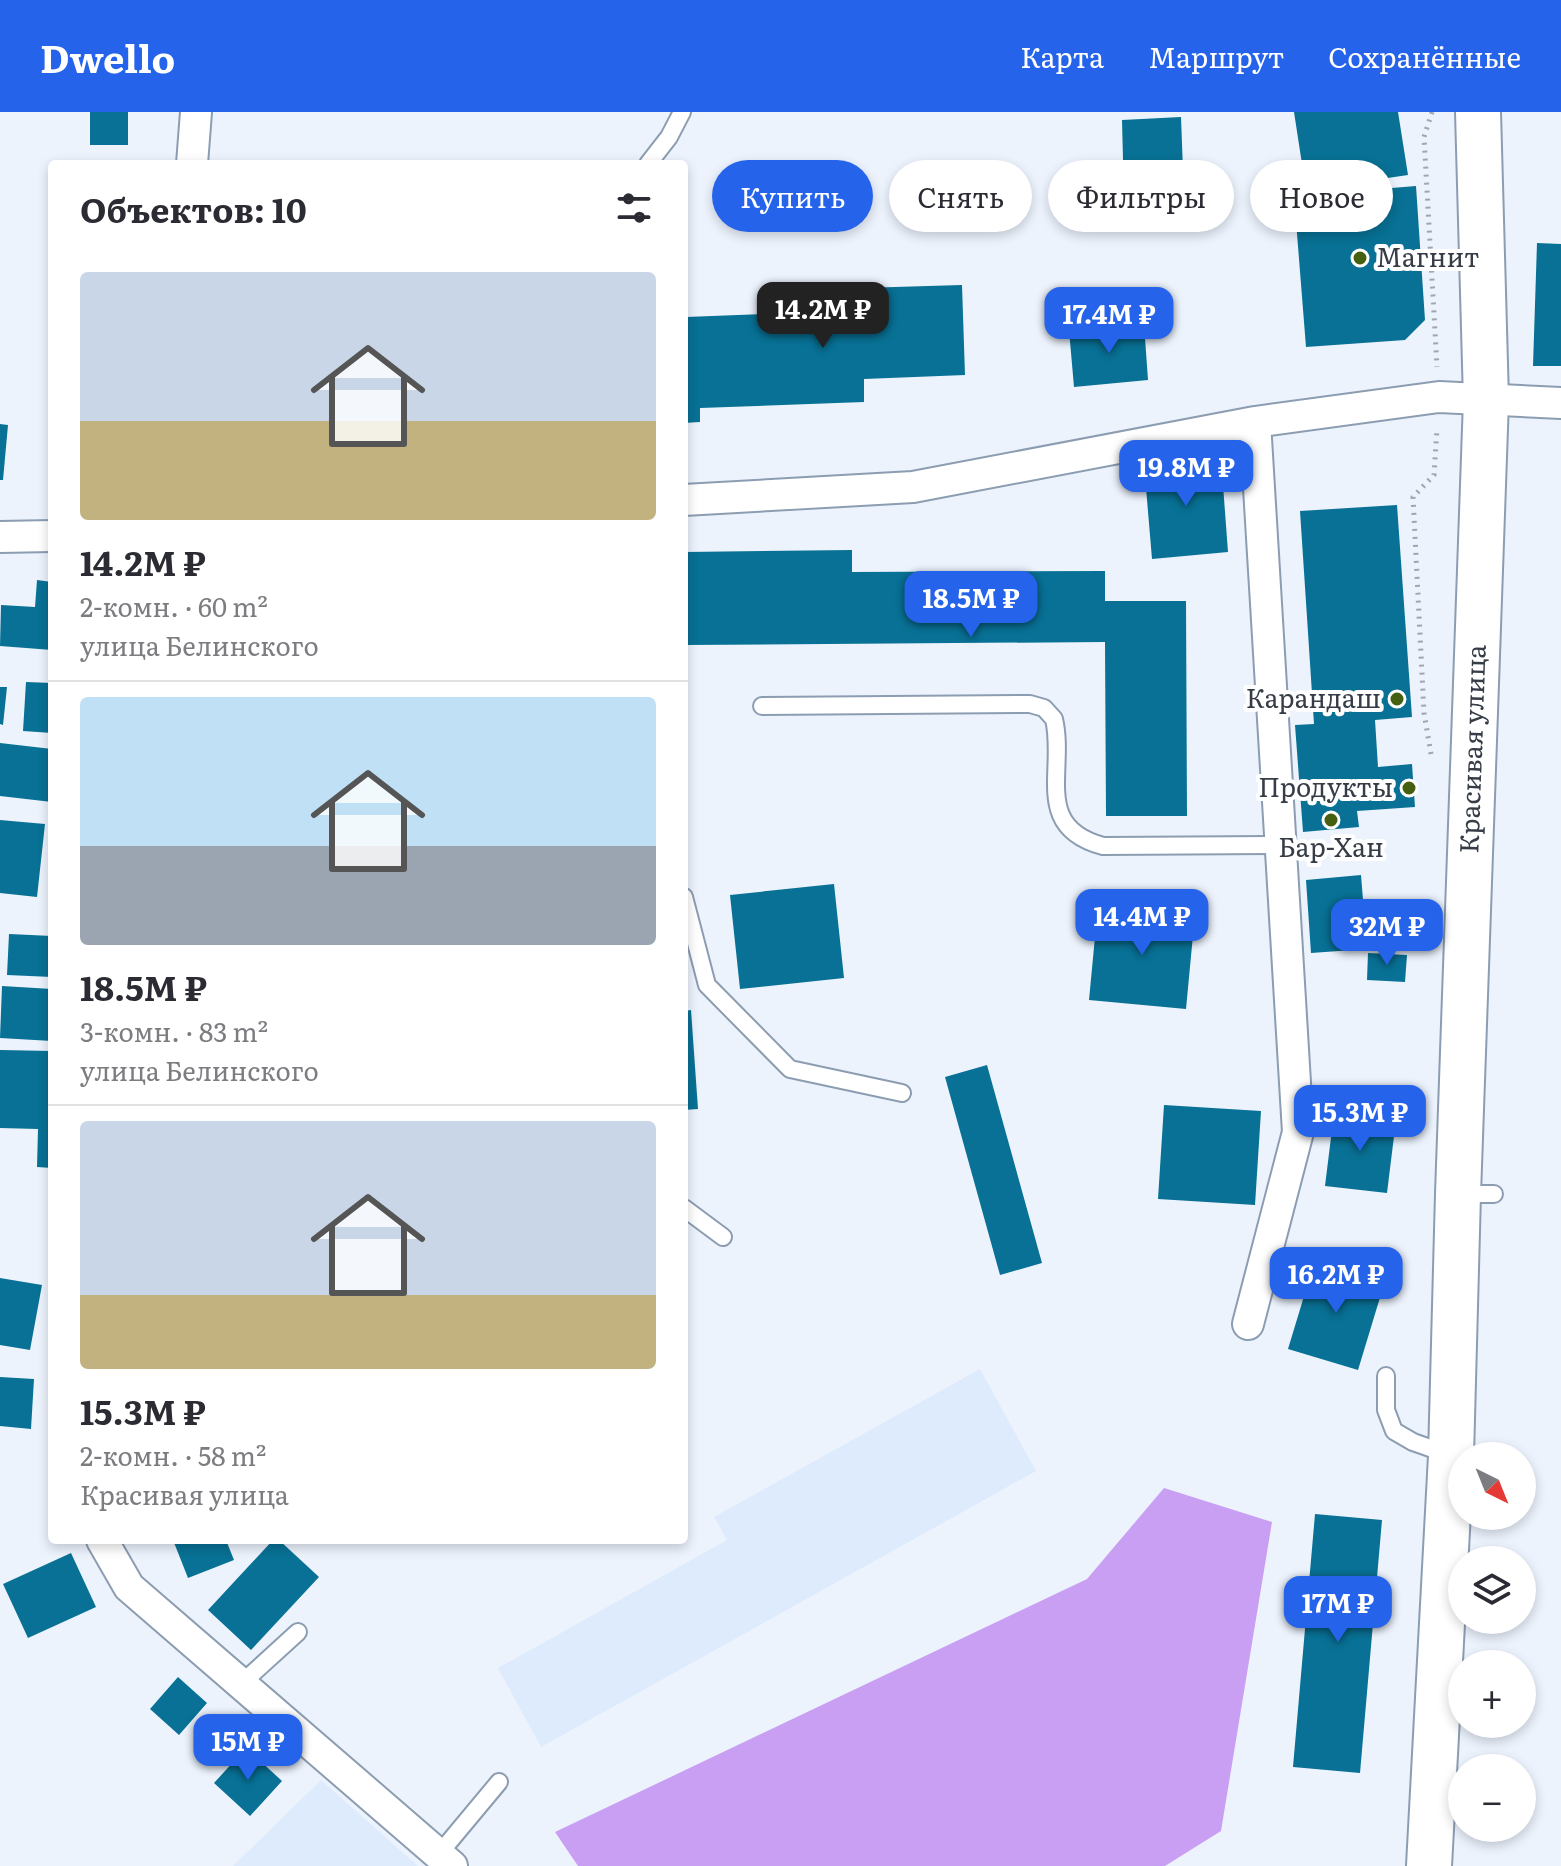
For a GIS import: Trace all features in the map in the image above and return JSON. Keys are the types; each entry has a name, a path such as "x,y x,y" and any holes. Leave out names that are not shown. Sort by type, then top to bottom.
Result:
{"main road":[{"name":"Красивая улица","path":"1452,1442 1476,1194 1486,400 1478,112"},
{"name":"Красивая улица","path":"1429,1866 1448,1512"}],"street":[{"path":"192,160 196,112"},
{"path":"688,500 913,487 1255,422 1439,397 1561,403"},
{"path":"1248,1324 1298,1132 1255,422"},
{"path":"0,537 48,536"},
{"path":"104,1544 129,1587 446,1860"}],"lane":[{"path":"651,160 669,137 682,112"},
{"path":"762,706 1030,704 1044,708 1054,719 1056,802 1067,827 1083,840 1103,846 1281,845"},
{"path":"688,912 707,985 790,1069 902,1093"},
{"path":"688,1211 723,1237"},
{"path":"1386,1376 1386,1410 1394,1431 1448,1455"},
{"path":"242,1683 298,1632"},
{"path":"446,1860 499,1782"}],"path":[{"path":"1432,112 1424,137 1439,397 1434,475 1413,497 1424,713 1432,761"}],"shaded area":[{"path":"980,1369 1036,1471 541,1747 498,1668 727,1540 714,1517"},
{"path":"1164,1488 1272,1522 1221,1831 1165,1866 578,1866 555,1832 1087,1579"},
{"path":"321,1780 418,1866 233,1866"}],"building":[{"path":"90,112 128,112 128,145 90,145"},
{"path":"1294,112 1398,112 1408,175 1393,177 1393,160 1301,160"},
{"path":"1181,117 1183,160 1123,160 1122,120"},
{"name":"Магнит","path":"1416,186 1425,320 1405,340 1306,347 1297,232 1393,232 1393,188"},
{"path":"1537,243 1561,244 1561,366 1533,366"},
{"path":"962,285 965,375 864,379 864,402 700,408 700,422 688,423 688,317 862,310 861,288"},
{"path":"1144,324 1148,380 1074,387 1069,330"},
{"path":"0,424 8,425 3,480 0,480"},
{"path":"1221,458 1228,552 1152,559 1144,464"},
{"path":"1397,505 1412,717 1375,720 1378,767 1412,764 1415,807 1357,811 1359,827 1303,832 1295,725 1314,724 1300,511"},
{"path":"852,550 852,572 1105,571 1105,601 1186,601 1187,816 1106,816 1105,642 688,645 688,552"},
{"path":"37,580 48,581 48,650 0,646 1,605 35,607"},
{"path":"26,682 48,683 48,733 23,731"},
{"path":"0,687 7,687 3,725 0,724"},
{"path":"0,743 48,749 48,802 0,796"},
{"path":"0,820 45,824 37,897 0,893"},
{"path":"1361,875 1367,949 1311,953 1306,880"},
{"path":"834,884 844,978 740,989 730,895"},
{"path":"1098,905 1195,914 1186,1009 1089,1000"},
{"path":"9,934 48,936 48,977 7,975"},
{"path":"1368,953 1407,955 1405,982 1367,980"},
{"path":"2,986 48,989 48,1041 0,1038"},
{"path":"688,1010 691,1010 698,1109 688,1110"},
{"path":"0,1050 48,1051 48,1168 37,1167 38,1129 0,1128"},
{"path":"987,1065 1042,1263 1000,1275 945,1077"},
{"path":"1164,1105 1261,1111 1255,1205 1158,1199"},
{"path":"1334,1113 1396,1120 1387,1193 1325,1186"},
{"path":"1315,1260 1385,1281 1358,1370 1288,1349"},
{"path":"0,1278 42,1285 30,1350 0,1345"},
{"path":"0,1377 34,1379 31,1429 0,1426"},
{"path":"1315,1514 1382,1520 1360,1773 1293,1767"},
{"path":"175,1544 228,1544 234,1560 188,1578"},
{"path":"269,1544 283,1544 319,1577 251,1650 208,1610"},
{"path":"71,1553 96,1607 28,1638 3,1584"},
{"path":"178,1677 207,1703 179,1735 150,1709"},
{"path":"246,1748 282,1781 250,1816 214,1783"}],"place":[{"name":"Магнит","path":"1360,258"},
{"name":"Карандаш","path":"1397,699"},
{"name":"Продукты","path":"1409,788"},
{"name":"Бар-Хан","path":"1331,820"}]}
